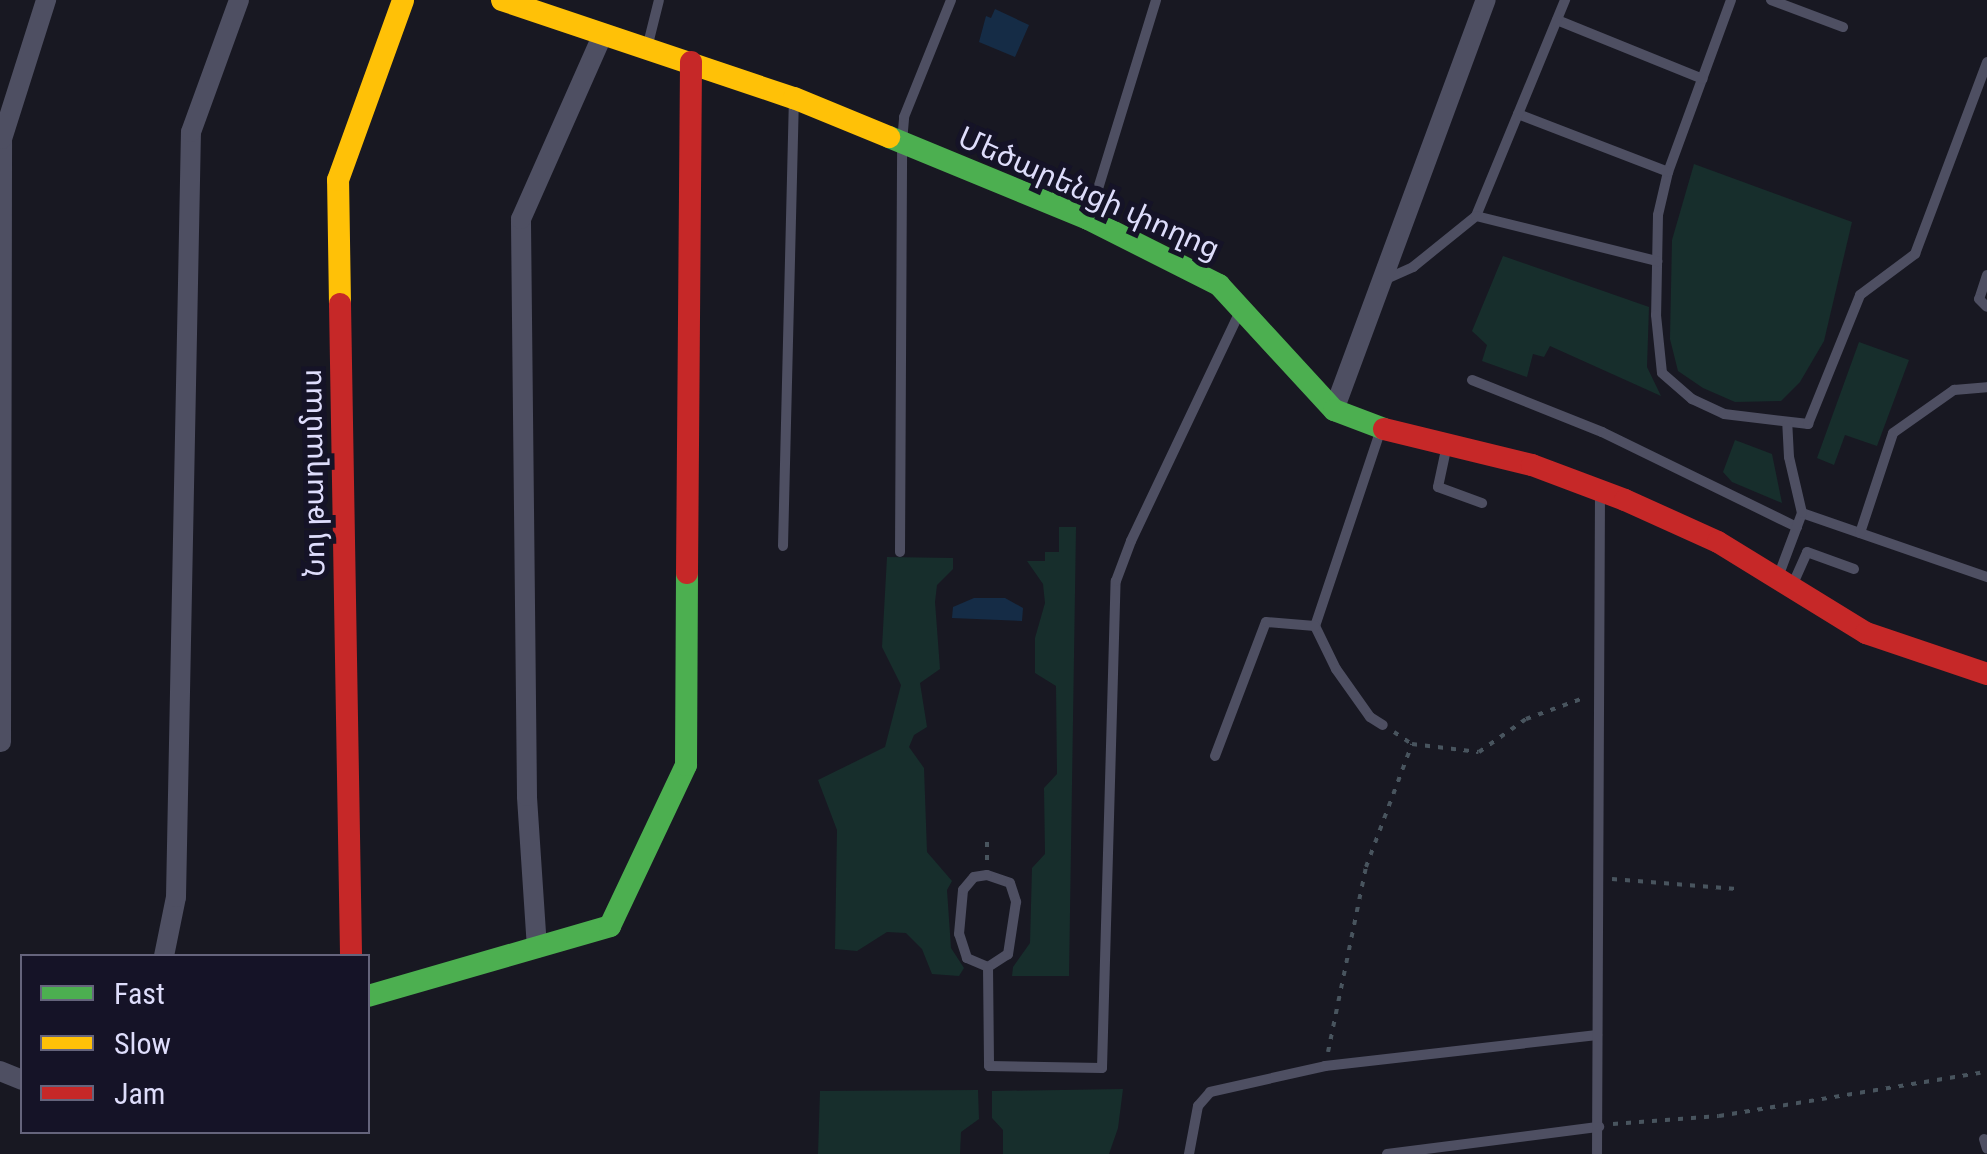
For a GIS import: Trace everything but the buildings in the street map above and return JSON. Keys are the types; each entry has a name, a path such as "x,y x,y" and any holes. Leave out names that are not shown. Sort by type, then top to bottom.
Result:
{"street":[{"path":"1,742 2,139 46,0"},
{"path":"164,954 176,897 191,132 239,0"},
{"name":"Նոյ թաղամաս","path":"351,954 338,180 403,0"},
{"name":"Մեծարենցի փողոց","path":"502,0 794,98 1088,219 1220,285 1334,410 1381,428 1532,465 1600,491 1718,542 1866,632 1987,674"},
{"path":"1334,410 1486,0"},
{"path":"537,948 527,796 522,219 603,34"},
{"path":"370,995 610,926 686,765 691,62"}],"lane":[{"path":"647,48 658,0"},
{"path":"900,552 904,117 951,0"},
{"path":"1088,219 1156,0"},
{"path":"1382,281 1413,267 1476,216 1565,0"},
{"path":"1731,0 1668,172 1658,216 1656,315 1662,373 1692,400 1724,414 1808,424 1860,295 1916,254 1987,62"},
{"path":"1770,0 1843,27"},
{"path":"1557,20 1702,78"},
{"path":"784,546 794,98"},
{"path":"1518,114 1668,172"},
{"path":"1476,216 1657,262"},
{"path":"1987,276 1979,299 1987,307"},
{"path":"988,967 988,1066 1102,1068 1116,581 1130,541 1241,310"},
{"path":"1472,380 1602,432 1797,527"},
{"path":"1860,533 1892,433 1954,390 1987,387"},
{"path":"1785,583 1802,513 1789,457 1787,424"},
{"path":"1381,428 1315,626 1336,669 1370,717 1383,725"},
{"path":"1447,444 1438,487 1482,504"},
{"path":"1597,1154 1600,491"},
{"path":"1802,513 1987,577"},
{"path":"1785,583 1808,552 1854,570"},
{"path":"1216,756 1266,622 1315,626"},
{"path":"987,874 1010,884 1016,902 1008,954 988,967 967,958 960,934 963,890 974,877 987,874"},
{"path":"1189,1154 1198,1106 1210,1092 1325,1066 1597,1035"},
{"path":"1387,1154 1599,1127"}],"path":[{"path":"1383,725 1412,744 1480,752 1526,719 1600,692"},
{"path":"1325,1066 1366,866 1412,744"},
{"path":"987,834 987,860"},
{"path":"1598,878 1737,889"},
{"path":"1599,1127 1645,1119 1720,1116 1980,1072"}],"green space":[{"path":"1694,164 1852,222 1824,341 1800,382 1781,401 1735,402 1678,371 1670,339 1672,240"},
{"path":"1503,256 1649,307 1647,367 1661,396 1550,346 1544,357 1533,354 1527,377 1482,361 1487,345 1472,331"},
{"path":"1859,342 1909,360 1877,446 1845,435 1834,465 1817,458"},
{"path":"1735,440 1772,454 1782,503 1732,482 1723,472"},
{"path":"1059,527 1076,527 1069,976 1012,976 1013,967 1030,943 1032,868 1045,854 1044,788 1057,774 1056,686 1035,673 1035,638 1045,603 1043,584 1027,561 1045,561 1045,552 1059,552"},
{"path":"887,557 953,558 953,569 937,585 935,602 940,669 920,683 927,727 914,735 909,747 924,768 927,852 952,881 947,890 951,948 964,968 959,976 932,974 922,949 906,933 887,932 857,951 835,949 837,830 818,780 885,747 901,685 882,647"},
{"path":"1123,1089 1118,1128 1109,1154 1003,1154 1003,1130 992,1118 992,1091"},
{"path":"978,1090 979,1119 961,1132 960,1154 818,1154 820,1091"}],"water":[{"path":"995,9 1029,25 1015,57 979,42 986,16 991,18"},
{"path":"974,598 1005,598 1023,608 1022,621 952,618 953,607"}],"traffic: fast":[{"path":"889,137 1088,219 1219,285 1334,410 1384,429"},
{"path":"370,995 610,926 686,765 687,573"}],"traffic: slow":[{"path":"340,304 338,180 403,0"},
{"path":"502,0 794,98 889,137"}],"traffic: jam":[{"path":"687,573 691,62"},
{"path":"340,304 351,954"},
{"path":"1384,429 1532,465 1625,500 1718,542 1866,633 1987,674"}]}
